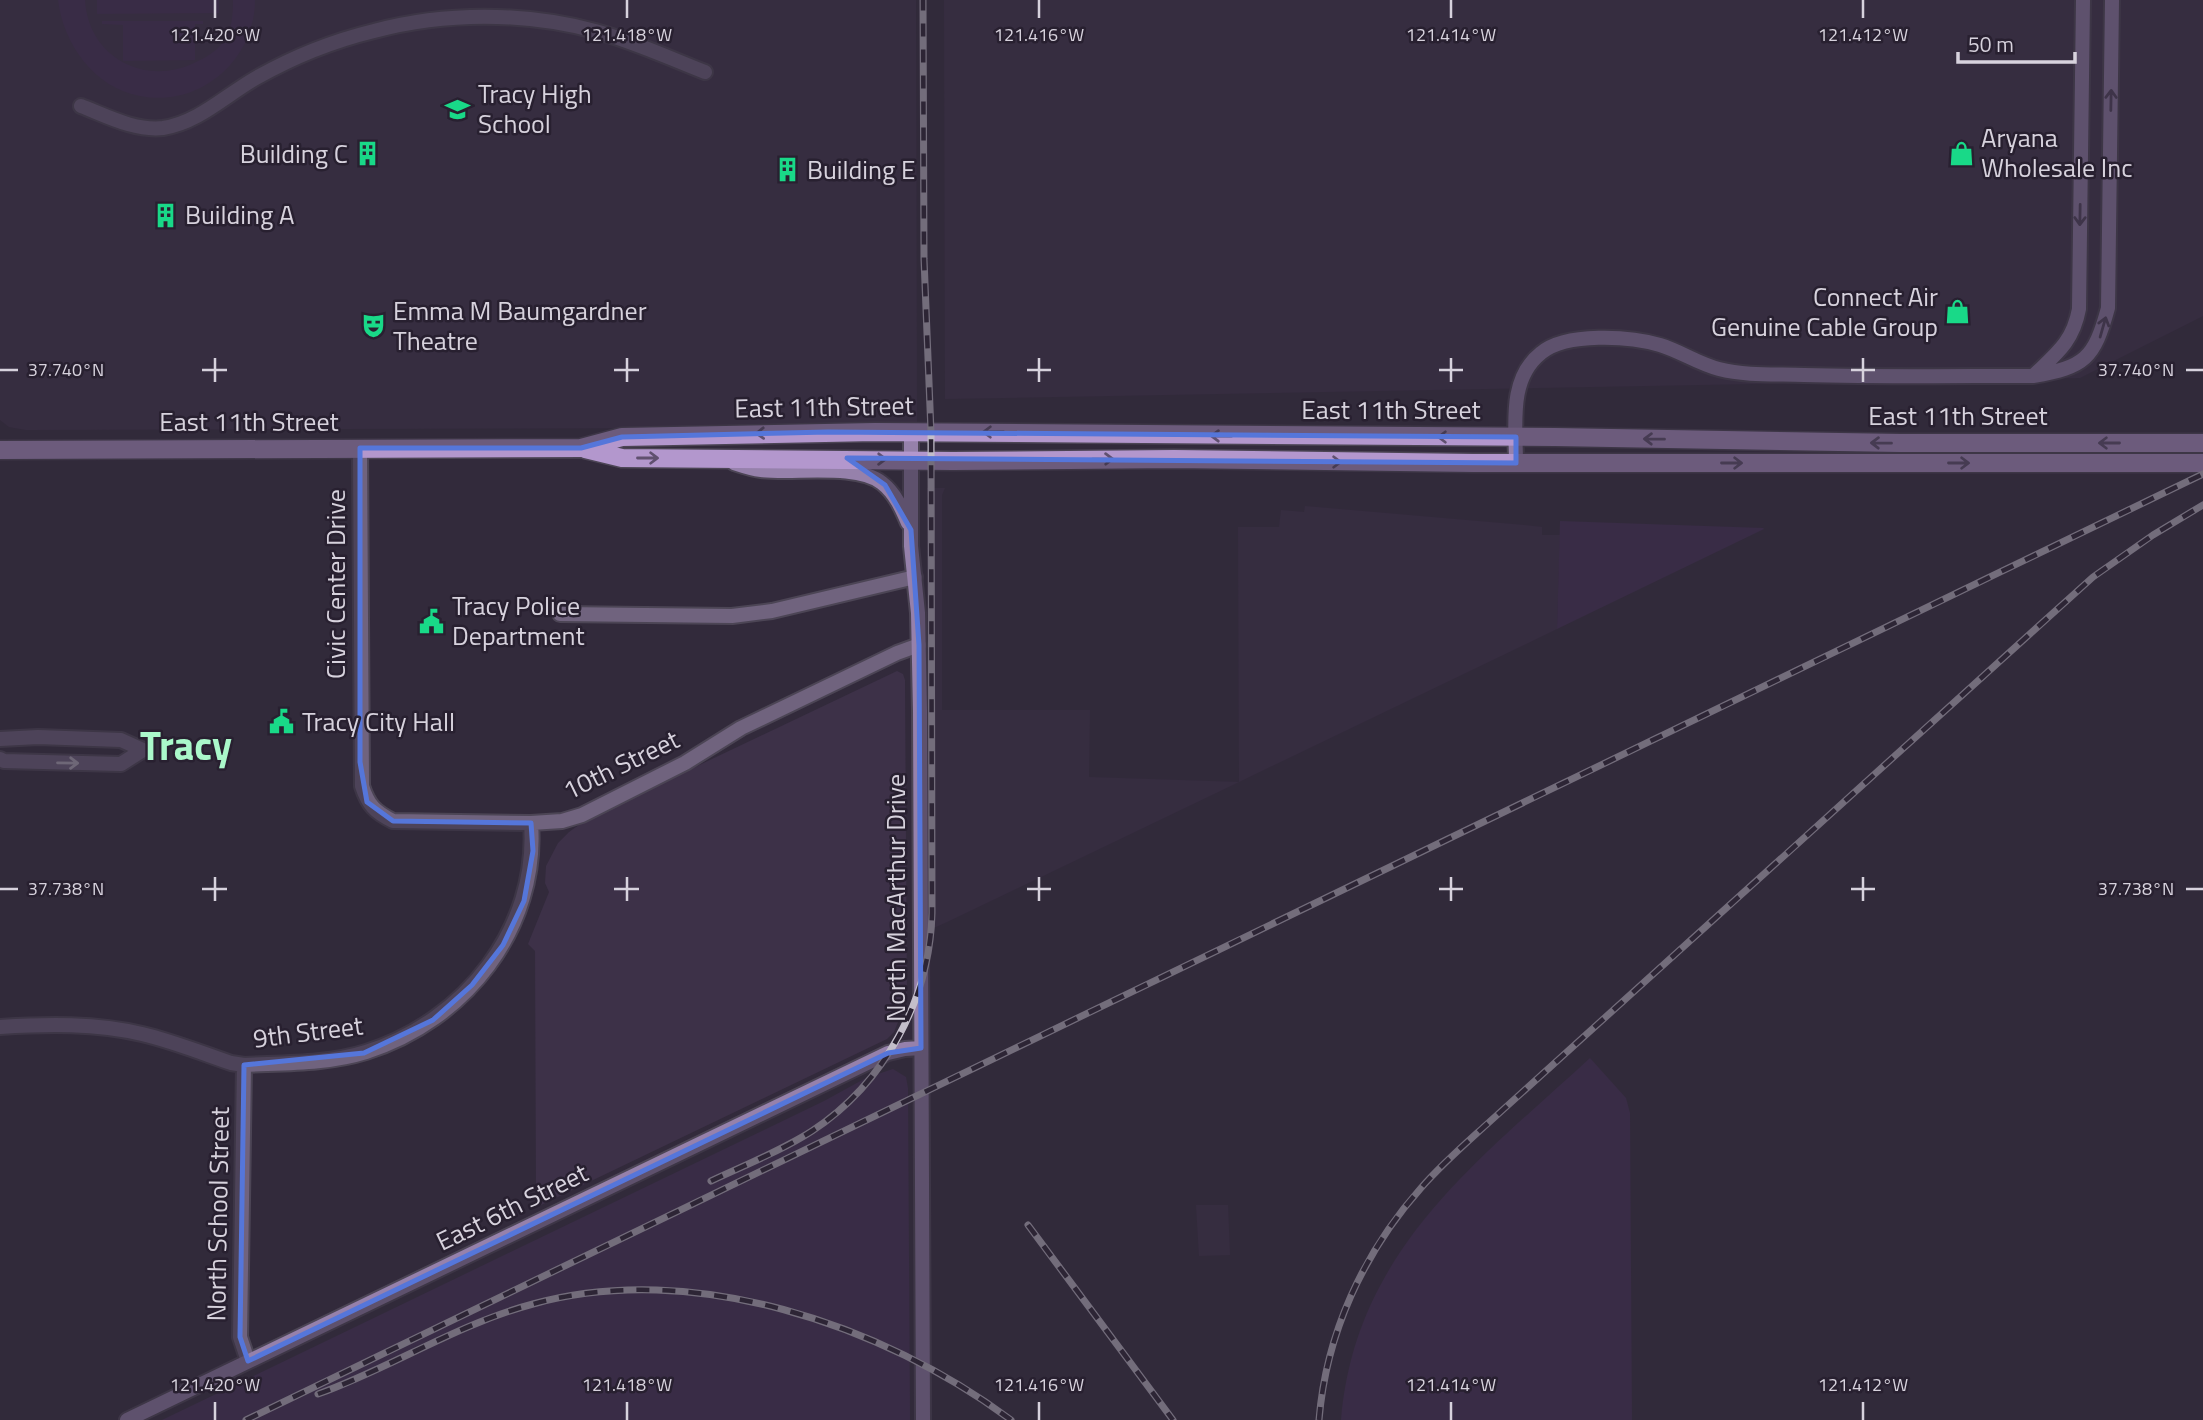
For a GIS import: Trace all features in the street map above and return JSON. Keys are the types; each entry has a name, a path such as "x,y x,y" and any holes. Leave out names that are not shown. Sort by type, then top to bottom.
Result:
{"main road":[{"path":"2033,376 2067,343 2076,327 2079,309 2083,0"},
{"path":"1516,463 1517,390 1526,369 1541,353 1555,344 1576,340 1620,339 1659,345 1717,369 1737,372 1834,376 2033,376 2064,371 2084,360 2099,340 2108,308 2112,0"},
{"name":"East 11th Street","path":"581,448 622,437 911,432 1911,443 2203,443"},
{"name":"North MacArthur Drive","path":"911,432 911,530 919,645 923,1420"},
{"name":"East 11th Street","path":"0,450 581,448 622,458 1516,463 2203,463"},
{"path":"716,458 758,470 849,471 866,474 886,485 898,501 911,530"},
{"name":"East 6th Street","path":"127,1420 888,1053 921,1048"}],"street":[{"path":"81,106 132,125 149,128 178,124 195,118 232,92 278,66 327,45 396,26 465,17 523,19 586,29 642,46 705,72"},
{"name":"Civic Center Drive","path":"360,448 360,762"},
{"path":"560,614 732,616 772,611 915,577"},
{"name":"10th Street","path":"360,762 362,786 367,802 376,812 393,821 562,821 582,815 685,763 741,728 919,645"},
{"path":"0,739 38,737 121,740 143,750 121,764 0,759"},
{"name":"9th Street","path":"0,1027 72,1025 109,1028 144,1034 244,1065 331,1059 364,1053 398,1040 433,1020 472,985 503,945 524,901 533,851 531,823"},
{"name":"North School Street","path":"244,1065 240,1337 248,1361"}],"highlighted area":[{"path":"828,432 1516,437 1516,463 847,458 885,485 911,530 919,645 921,1048 888,1053 248,1361 240,1337 244,1065 364,1053 433,1020 472,985 503,945 524,901 533,851 531,823 393,821 367,802 360,762 360,448 581,448 622,437"}],"shaded area":[{"name":"Tracy High School","path":"0,0 916,0 917,423 692,428 26,430 9,427 0,420"},
{"path":"58,0 85,0 88,20 107,51 138,68 156,71 175,69 210,54 221,45 229,32 233,0 255,0 253,22 245,42 234,60 220,75 203,87 162,98 123,91 108,84 95,73 74,47 66,32"},
{"path":"97,0 219,0 219,13 97,14"},
{"path":"944,0 2203,0 2203,316 2080,378 945,399"},
{"path":"102,21 203,21 203,24 195,24 195,60 123,61 123,25 102,24"},
{"path":"927,488 945,488 942,495 942,710 1090,710 1089,777 1239,782 936,927 929,927"},
{"path":"1305,506 1542,527 1542,535 1560,535 1557,629 1239,782 1238,527 1279,527 1281,510 1304,512"},
{"path":"1560,521 1763,528 1764,529 1557,629"},
{"path":"897,671 903,674 905,680 907,1000 894,1032 887,1039 539,1206 536,1198 535,951 528,944 549,892 545,883 546,866 558,843 590,817"},
{"path":"1590,1058 1626,1098 1630,1113 1632,1420 1341,1420 1351,1360 1370,1307 1396,1259 1428,1215 1464,1175"},
{"path":"893,1069 906,1077 908,1088 910,1420 162,1420 824,1101 866,1078"},
{"path":"1196,1205 1228,1205 1230,1255 1199,1256"}],"railway":[{"path":"711,1181 812,1131 861,1089 882,1064 899,1036 923,977 929,945 932,913 931,432 924,259 923,0"},
{"path":"246,1420 2203,474"},
{"path":"1319,1420 1330,1357 1351,1296 1365,1267 1400,1213 1436,1171 2093,577 2153,535 2203,505"},
{"path":"1028,1225 1173,1420"},
{"path":"318,1394 372,1372 451,1334 533,1304 594,1292 657,1290 720,1296 783,1310 845,1330 904,1355 960,1386 1011,1420"}],"place":[{"name":"Tracy High School","path":"458,109"},
{"name":"Aryana Wholesale Inc","path":"1961,153"},
{"name":"Building C","path":"368,154"},
{"name":"Building E","path":"787,170"},
{"name":"Building A","path":"165,215"},
{"name":"Connect Air Genuine Cable Group","path":"1958,312"},
{"name":"Emma M Baumgardner Theatre","path":"373,326"},
{"name":"Tracy Police Department","path":"432,621"},
{"name":"Tracy City Hall","path":"282,722"}],"district":[{"name":"Tracy","path":"186,746"}]}
